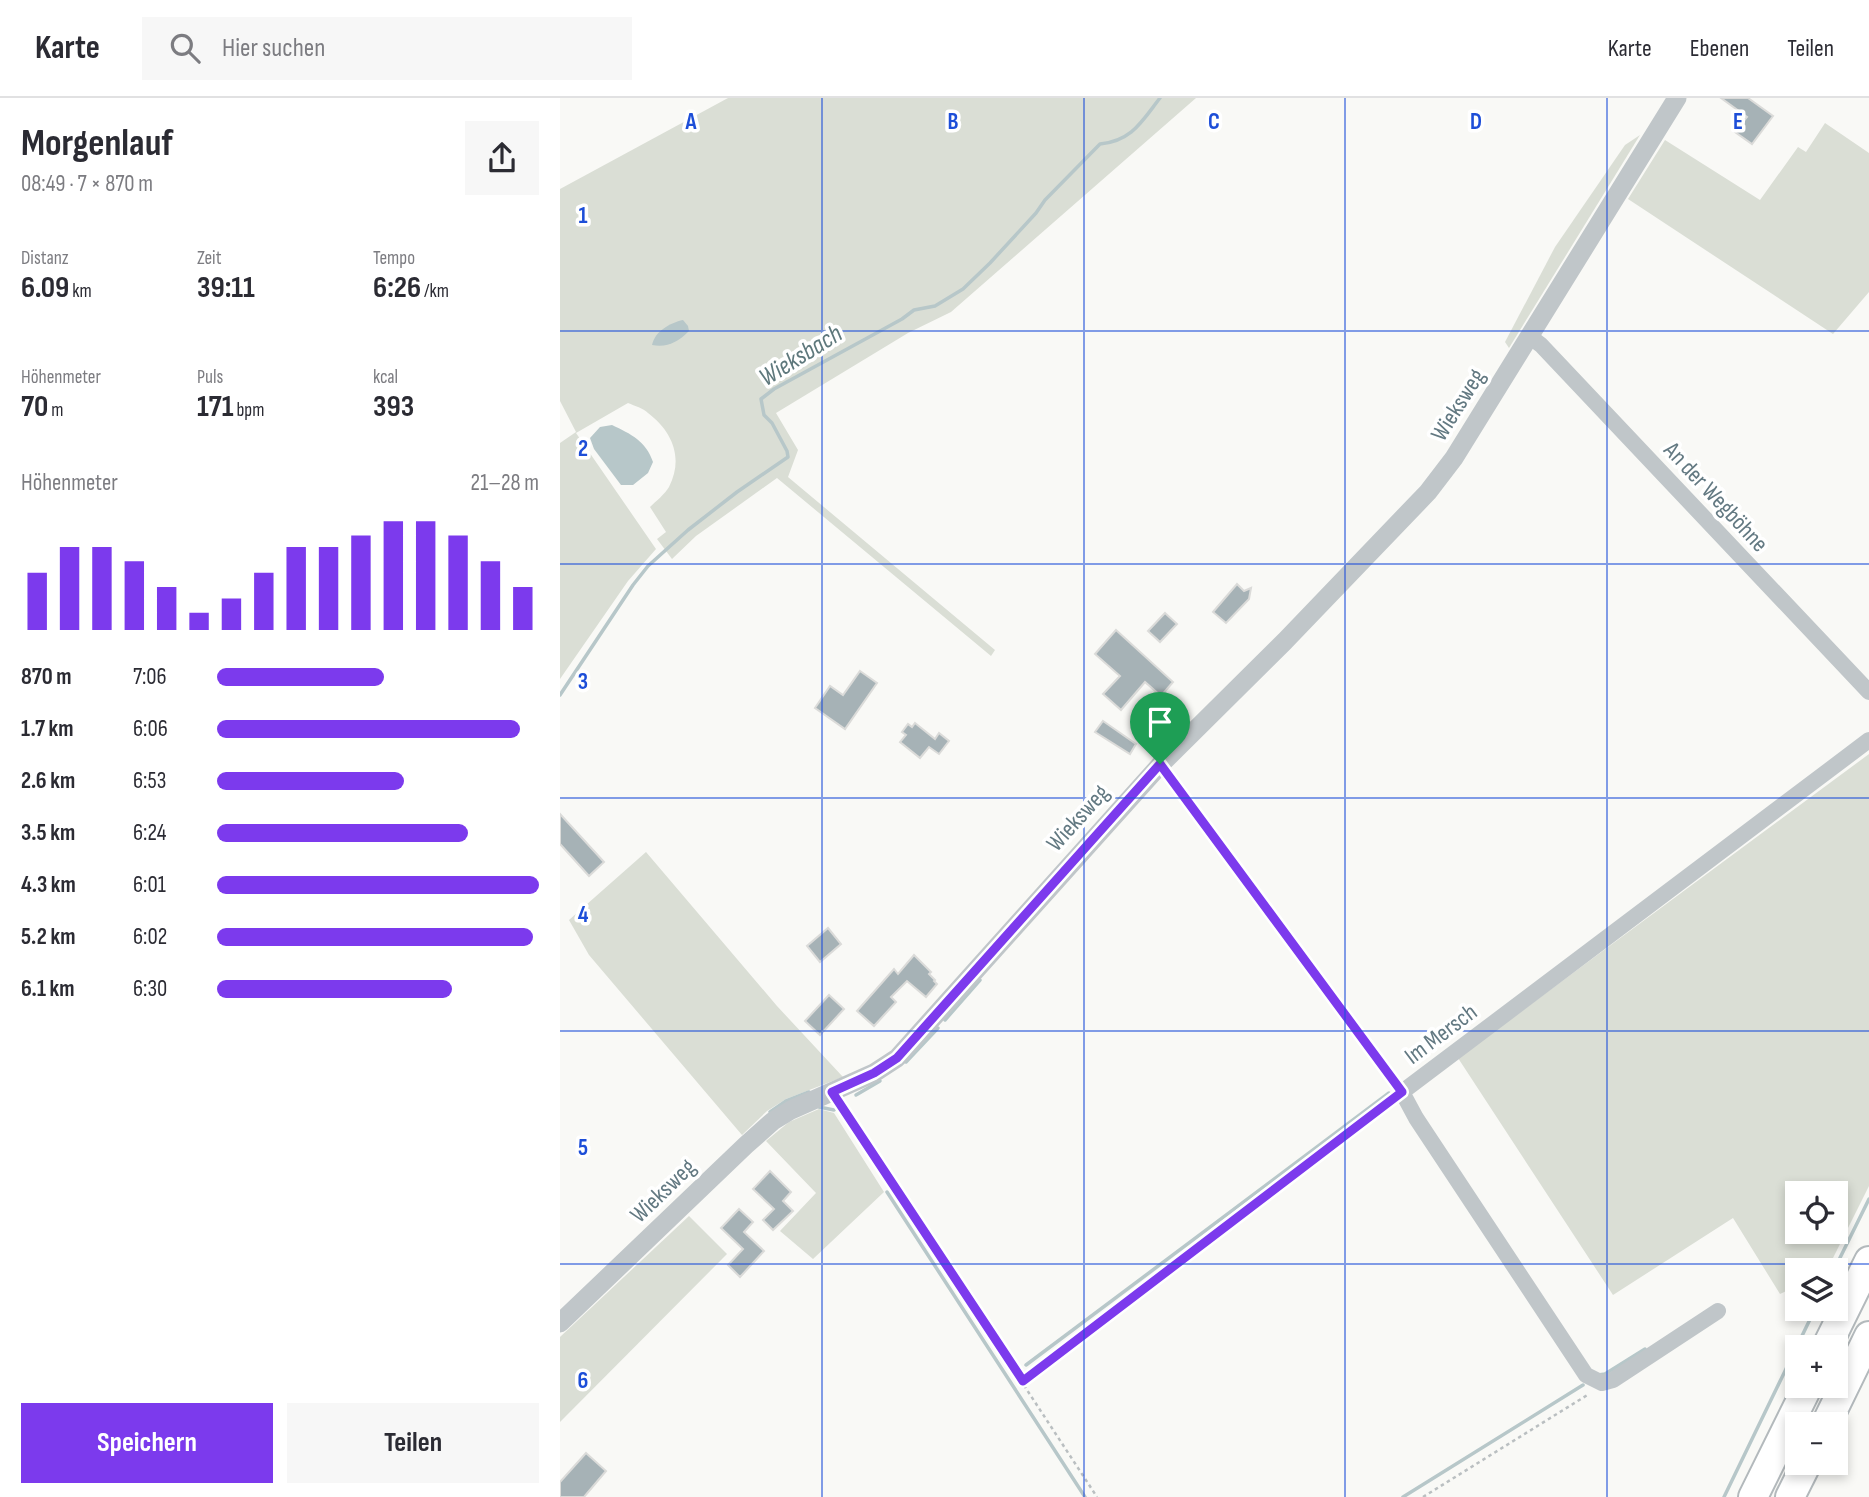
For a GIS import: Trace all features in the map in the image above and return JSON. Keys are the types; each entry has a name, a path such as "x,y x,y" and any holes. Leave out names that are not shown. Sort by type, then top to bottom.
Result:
{"highway":[{"path":"1832,1335 1869,1261"},
{"path":"1832,1412 1869,1336"},
{"path":"1754,1497 1802,1398"},
{"path":"1790,1497 1801,1475"}],"street":[{"name":"Wieksweg","path":"560,1323 773,1121 791,1110 874,1073 897,1058 1160,764 1264,664 1428,492 1454,458 1676,98"},
{"name":"An der Wegböhne","path":"1529,336 1541,345 1869,692"},
{"name":"Im Mersch","path":"1596,1382 1586,1375 1416,1118 1402,1092 1869,740"},
{"path":"1596,1382 1614,1380 1718,1311"}],"path":[{"path":"1023,1381 1402,1092 1160,764"},
{"path":"832,1092 1097,1497"},
{"path":"1423,1497 1588,1395 1596,1382"}],"shaded area":[{"path":"728,98 1196,98 951,312 908,333 776,413 798,450 788,477 995,650 991,656 777,478 696,536 672,559 657,539 666,532 650,507 667,490 673,476 673,446 664,428 656,420 644,410 628,403 576,433 656,549 628,581 560,679 560,443 576,432 560,401 560,189"},
{"path":"1825,123 1869,153 1869,292 1833,334 1628,199 1665,140 1760,200 1798,147 1806,152"},
{"path":"1640,135 1509,348 1505,342 1555,247 1625,145"},
{"path":"683,320 689,331 685,335 667,345 652,345 664,328"},
{"path":"612,425 642,443 653,462 648,473 633,485 621,485 594,449 590,438 600,427"},
{"path":"1869,754 1869,1186 1848,1228 1848,1181 1785,1181 1785,1244 1840,1244 1833,1258 1785,1258 1785,1292 1780,1294 1733,1218 1613,1295 1458,1058"},
{"path":"646,852 777,1006 843,1077 786,1099 767,1111 742,1135 589,955 569,920"},
{"path":"819,1109 834,1113 884,1192 813,1259 780,1231 816,1193 766,1141 789,1122"},
{"path":"689,1216 727,1254 560,1422 560,1337"}],"building":[{"path":"1721,98 1748,98 1773,116 1752,144 1735,132 1747,117"},
{"path":"1237,584 1244,591 1251,588 1249,599 1226,623 1213,612"},
{"path":"1165,613 1177,624 1160,642 1148,631"},
{"path":"1116,630 1173,682 1161,696 1145,682 1121,710 1103,694 1120,676 1095,654"},
{"path":"860,671 877,683 845,729 815,708 830,686 843,695"},
{"path":"1103,721 1136,744 1130,754 1095,732"},
{"path":"915,723 935,739 939,733 949,741 939,754 929,747 920,758 900,742 906,735 902,732 908,724 912,727"},
{"path":"560,814 604,862 589,876 560,844"},
{"path":"828,928 841,944 820,962 807,946"},
{"path":"914,955 931,972 929,974 937,984 926,997 907,981 891,997 896,1002 874,1026 857,1011 894,969 898,974"},
{"path":"829,995 844,1009 820,1035 805,1021"},
{"path":"770,1171 791,1192 783,1201 793,1211 773,1230 763,1220 774,1209 753,1189"},
{"path":"739,1209 753,1222 744,1232 764,1251 740,1277 728,1265 743,1249 721,1228"},
{"path":"586,1453 606,1471 584,1497 560,1497 560,1482"}],"waterway":[{"name":"Wieksbach","path":"560,695 648,566 688,530 788,457 772,423 764,415 761,399 774,389 914,310 935,306 963,289 1100,144 1120,139 1135,129 1160,98"},
{"path":"945,1020 980,980"},
{"path":"906,1062 938,1028"},
{"path":"856,1095 880,1081"},
{"path":"770,1112 786,1101 809,1092"},
{"path":"1026,1365 1389,1093"},
{"path":"819,1107 834,1110"},
{"path":"887,1192 1085,1497"},
{"path":"1840,1258 1869,1199"},
{"path":"1724,1497 1809,1321"},
{"path":"1598,1375 1605,1374 1645,1349"},
{"path":"1403,1497 1583,1385"}],"route":[{"path":"1160,764 1402,1092 1023,1381 832,1092 874,1073 897,1058 1160,764"}]}
